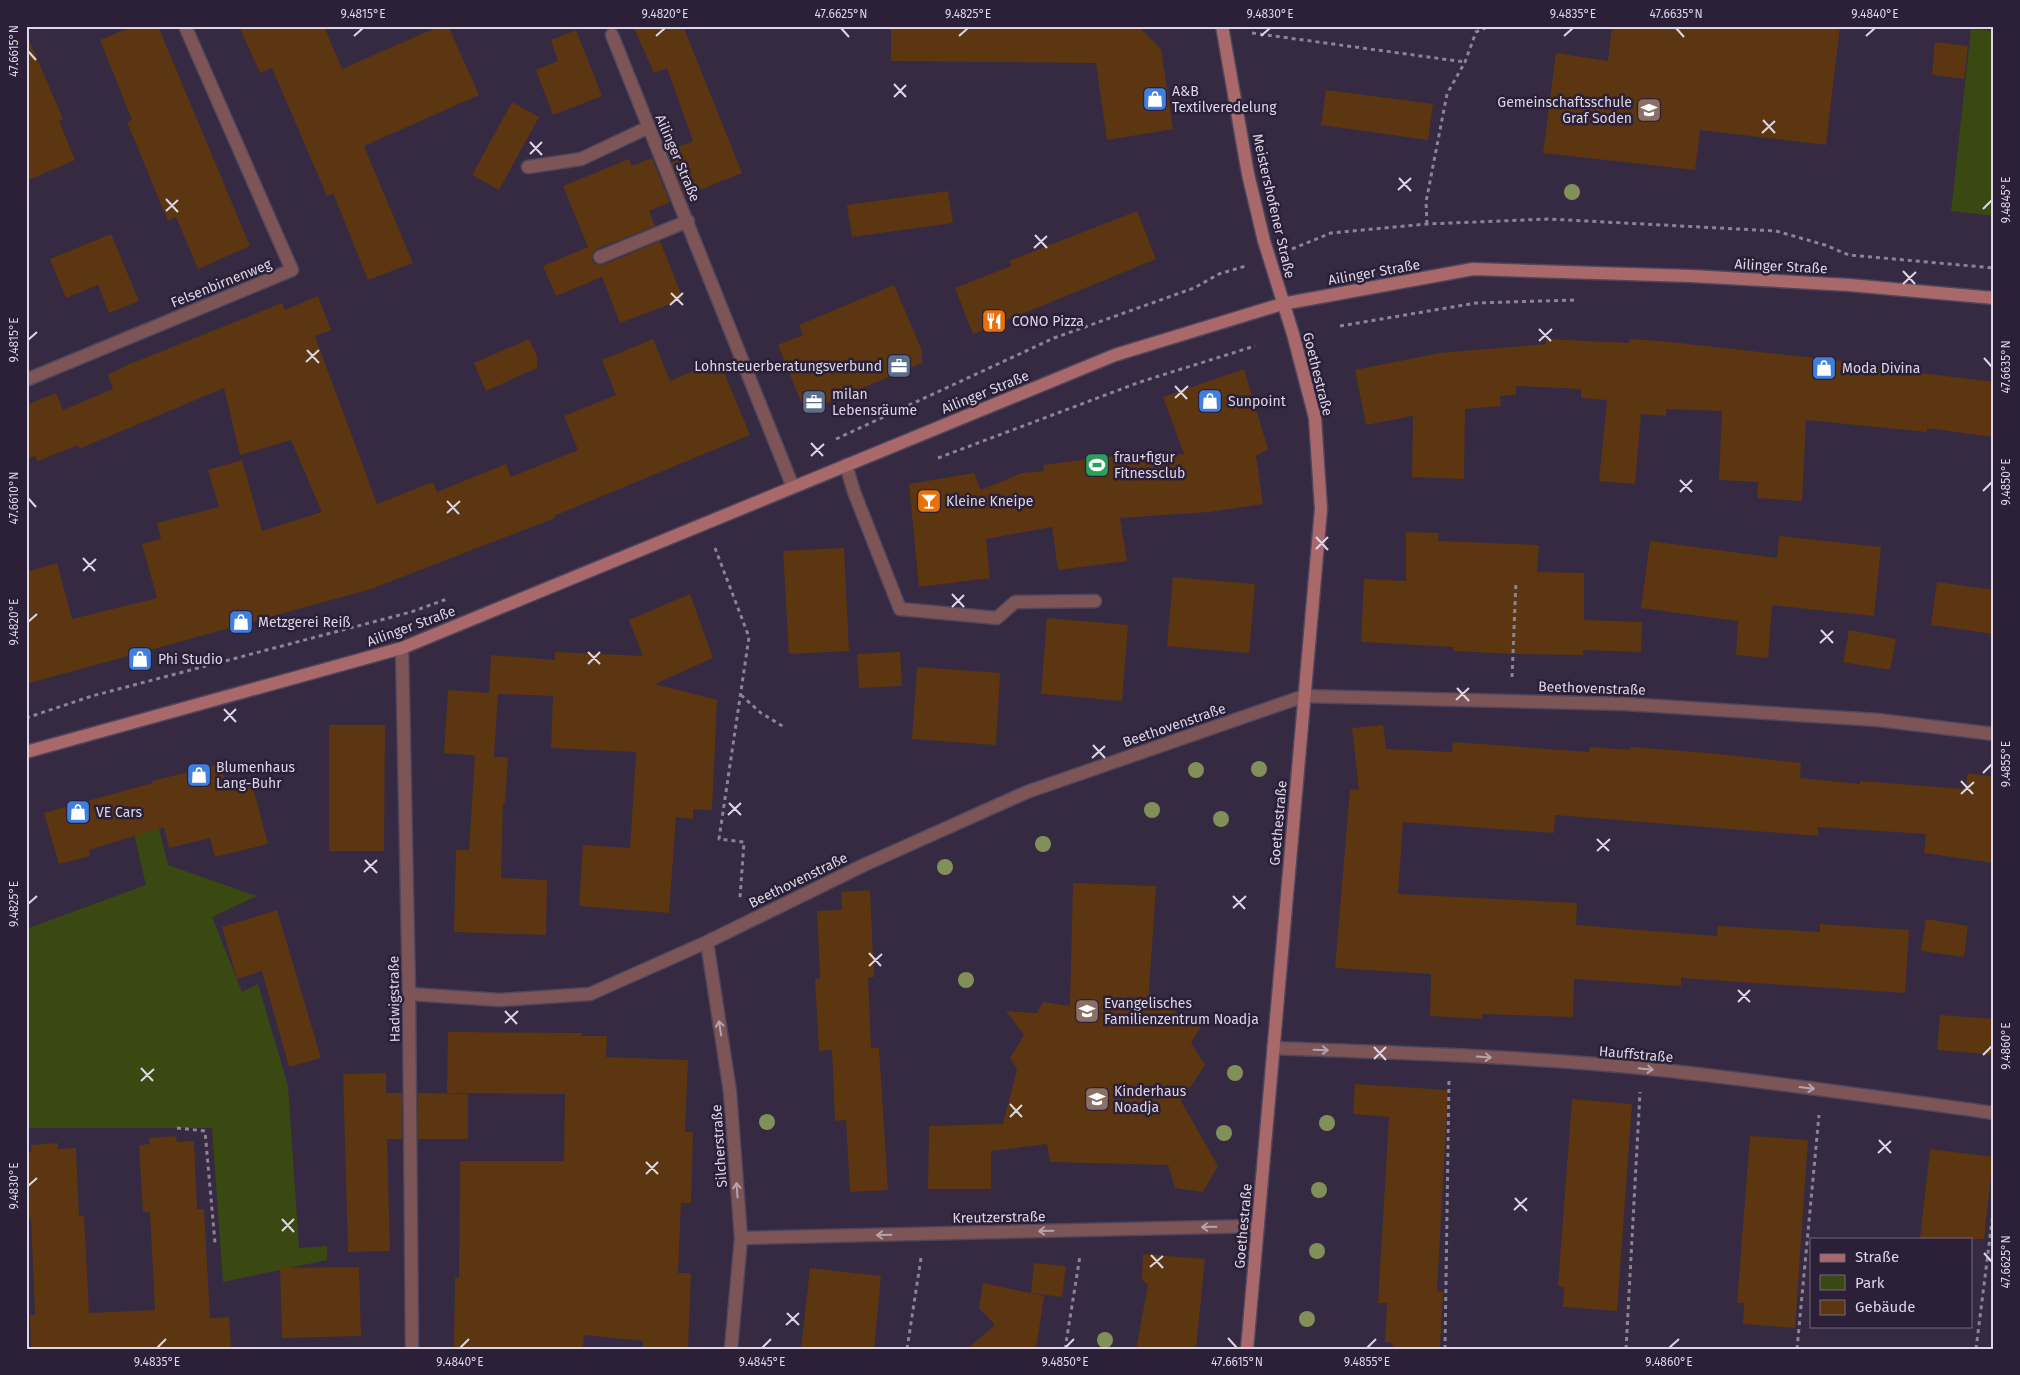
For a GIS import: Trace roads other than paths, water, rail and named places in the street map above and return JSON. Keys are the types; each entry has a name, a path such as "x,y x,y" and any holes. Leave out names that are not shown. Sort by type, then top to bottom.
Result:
{"main road":[{"name":"Meistershofener Straße","path":"1222,26 1248,174 1268,259 1282,304"},
{"name":"Ailinger Straße","path":"26,752 402,648 1114,355 1282,304 1473,269 1691,276 1849,285 1994,298"},
{"name":"Goethestraße","path":"1247,1349 1320,500 1315,418 1282,304"}],"street":[{"name":"Felsenbirnenweg","path":"26,380 292,270 185,26"},
{"name":"Ailinger Straße","path":"612,35 793,487"},
{"path":"528,167 581,159 649,126"},
{"path":"600,257 688,221"},
{"path":"846,465 854,492 900,609 998,618 1015,602 1095,601"},
{"name":"Hadwigstraße","path":"402,648 409,994 412,1349"},
{"name":"Beethovenstraße","path":"409,994 500,1000 590,994 707,942 864,865 1027,792 1304,696 1625,704 1878,720 1994,734"},
{"name":"Silcherstraße","path":"707,942 730,1092 741,1238 731,1349"},
{"name":"Hauffstraße","path":"1273,1048 1450,1054 1641,1068 1994,1113"},
{"name":"Kreutzerstraße","path":"741,1238 1258,1226"}],"place":[{"name":"A&B Textilveredelung","path":"1155,99"},
{"name":"Gemeinschaftsschule Graf Soden","path":"1649,110"},
{"name":"CONO Pizza","path":"994,321"},
{"name":"Lohnsteuerberatungsverbund","path":"899,366"},
{"name":"Moda Divina","path":"1824,368"},
{"name":"Sunpoint","path":"1210,401"},
{"name":"milan Lebensräume","path":"814,402"},
{"name":"frau+figur Fitnessclub","path":"1097,465"},
{"name":"Kleine Kneipe","path":"929,501"},
{"name":"Metzgerei Reiß","path":"241,622"},
{"name":"Phi Studio","path":"140,659"},
{"name":"Blumenhaus Lang-Buhr","path":"199,775"},
{"name":"VE Cars","path":"78,812"},
{"name":"Evangelisches Familienzentrum Noadja","path":"1087,1011"},
{"name":"Kinderhaus Noadja","path":"1097,1099"}]}
